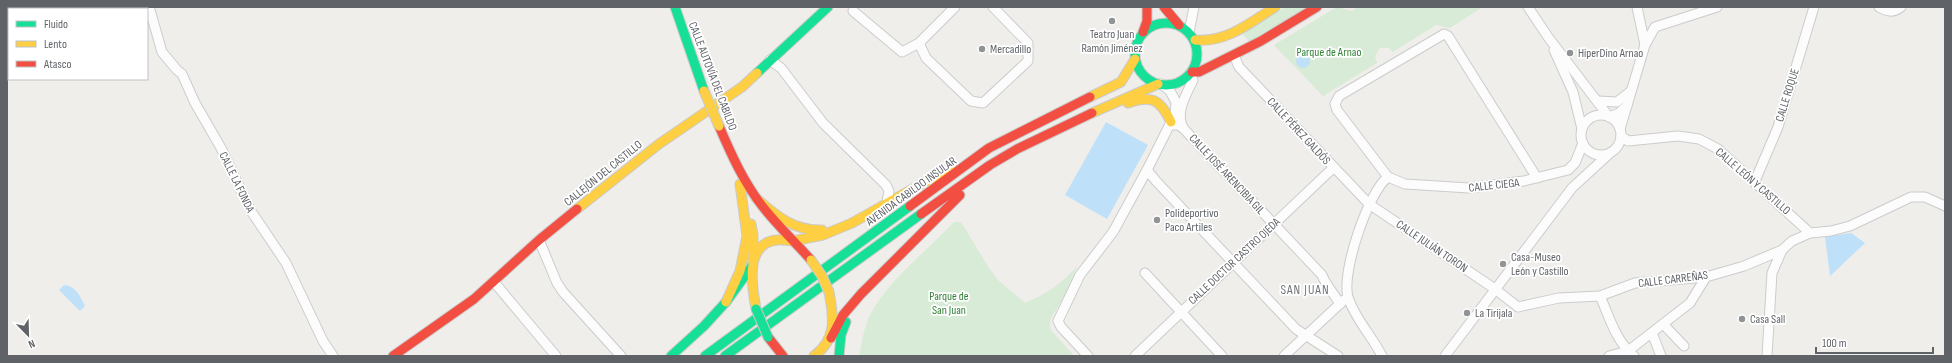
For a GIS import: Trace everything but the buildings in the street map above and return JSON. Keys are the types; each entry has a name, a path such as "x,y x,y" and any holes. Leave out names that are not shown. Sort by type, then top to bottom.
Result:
{"main road":[{"name":"CALLE AUTOVÍA DEL CABILDO","path":"675,7 704,91 731,154 756,198 811,260 822,276 829,292 832,319 830,340"},
{"name":"CALLEJÓN DEL CASTILLO","path":"393,356 442,323 494,282 539,240 659,144 742,87 828,7"},
{"path":"1147,7 1147,21 1138,40 1135,50 1135,59 1143,75 1159,84 1176,83 1191,73 1199,72 1234,55 1317,7"},
{"path":"1164,7 1179,25"},
{"path":"1195,40 1202,42 1219,39 1275,7"},
{"path":"1143,32 1151,26 1169,22 1179,25 1190,32 1195,40 1198,57 1191,73"},
{"name":"AVENIDA CABILDO INSULAR","path":"706,356 989,148 1121,82 1135,59"},
{"name":"AVENIDA CABILDO INSULAR","path":"725,356 789,308 990,165 1016,149 1093,112 1137,92 1159,84"},
{"path":"1093,112 1139,99 1153,98 1164,107 1170,123"},
{"path":"671,356 704,326 726,302 752,264 759,249 767,241 776,238 793,241 810,239 840,227 989,148"},
{"name":"CALLE AUTOVÍA DEL CABILDO","path":"731,154 740,184 748,203 754,235 751,285 756,309 768,337 783,356"},
{"path":"814,356 824,348 843,316 854,303 990,165"},
{"path":"726,302 740,271 746,236 740,184"},
{"path":"756,198 781,220 797,228 814,231 840,227"},
{"path":"839,356 841,335 854,303"},
{"path":"828,356 830,340"}],"street":[{"name":"CALLE LA FONDA","path":"147,7 150,10 162,52 182,74 195,103 221,148 250,212 286,263 323,342 333,356"},
{"path":"853,11 902,52 919,43 956,7"},
{"path":"919,43 926,58 971,101 983,103 1028,61 1028,43 993,7"},
{"path":"1190,32 1194,7"},
{"path":"1528,7 1548,37 1609,117 1616,122 1621,132"},
{"path":"1638,11 1646,24 1655,27 1717,7"},
{"name":"CALLE ROQUE","path":"1755,181 1778,127 1814,7"},
{"path":"1879,7 1886,11 1899,9"},
{"path":"1638,11 1644,44"},
{"path":"1445,356 1494,289 1576,183 1620,143 1627,106 1644,44 1655,27"},
{"path":"1382,356 1356,314 1348,296 1352,253 1369,204 1383,181 1388,177 1337,110 1335,104 1339,96 1444,34 1448,36 1537,178"},
{"path":"1548,37 1573,92 1582,129 1583,143 1575,163 1568,170 1574,176 1576,183"},
{"name":"CALLE PÉREZ GALDÓS","path":"1234,55 1239,67 1333,168 1369,204"},
{"path":"770,60 781,68 824,123 886,186 889,191 888,202"},
{"path":"1183,128 1180,122 1180,115 1193,80 1191,73"},
{"path":"1088,356 1058,321 1080,275 1113,232 1147,170 1175,114 1176,102 1170,92 1159,84"},
{"path":"1598,101 1608,103 1617,102 1632,90"},
{"path":"1582,129 1585,123 1596,116 1609,117 1619,113 1627,106"},
{"name":"CALLE JOSÉ ARENCIBIA GIL","path":"1170,123 1183,128 1322,274 1326,285 1336,296 1340,304"},
{"name":"CALLE LEÓN Y CASTILLO","path":"1621,132 1628,141 1678,136 1699,139 1718,149 1755,181 1810,233"},
{"path":"1583,143 1591,152 1596,154 1610,153"},
{"name":"CALLE DOCTOR CASTRO OJEDA","path":"1135,356 1333,168"},
{"path":"1147,170 1296,329 1338,356"},
{"name":"CALLE CIEGA","path":"1388,177 1405,184 1469,188 1524,181 1568,170"},
{"name":"CALLE CARREÑAS","path":"1518,307 1558,298 1600,296 1635,283 1706,277 1744,266 1782,250 1792,241 1810,233 1831,231 1850,226 1911,197 1925,197 1945,206"},
{"name":"CALLE JULIÁN TORON","path":"1369,204 1518,307"},
{"path":"539,240 563,292 621,356"},
{"path":"1767,356 1772,273 1782,250"},
{"path":"1145,273 1222,356"},
{"path":"1609,356 1631,354 1662,324 1690,303 1706,277"},
{"path":"494,282 556,356"},
{"path":"1284,356 1348,296"},
{"path":"1600,296 1619,339 1631,354"},
{"path":"1662,324 1684,346"},
{"path":"1652,333 1660,356"}],"green space":[{"path":"1285,7 1310,7 1250,43 1242,33"},
{"name":"Parque de Arnao","path":"1337,7 1352,11 1358,7 1483,7 1450,28 1436,25 1393,52 1389,48 1380,48 1375,56 1377,63 1323,96 1274,45"},
{"name":"Parque de San Juan","path":"954,222 961,222 998,280 1025,303 1053,288 1077,266 1068,291 1051,318 1050,324 1051,330 1074,356 859,356 866,324 878,302 897,278"}],"water":[{"path":"1300,54 1306,54 1310,58 1310,64 1306,68 1300,68 1296,64 1296,58"},
{"path":"1106,122 1148,145 1107,219 1065,195"},
{"path":"1851,233 1865,243 1830,276 1825,237"},
{"path":"64,285 75,289 79,295 85,306 80,311 59,290"}],"traffic: fast":[{"path":"675,7 704,91"},
{"path":"757,73 828,7"},
{"path":"1160,23 1172,23 1188,32 1195,42 1197,54 1195,66 1188,76 1172,85 1160,85 1149,80 1140,71 1135,60 1135,48 1140,37 1149,28 1160,23"},
{"path":"705,356 910,206"},
{"path":"725,356 921,214"},
{"path":"671,356 704,326 726,302 752,266"},
{"path":"756,309 768,337"},
{"path":"839,356 841,335 846,322"}],"traffic: slow":[{"path":"1195,40 1217,38 1237,31 1275,7"},
{"path":"1090,97 1121,82 1135,59"},
{"path":"577,209 659,144 742,87 757,73"},
{"path":"1092,113 1158,84"},
{"path":"704,91 719,126"},
{"path":"1128,103 1143,99 1154,101 1163,108 1171,122"},
{"path":"793,241 823,235 852,223 950,168"},
{"path":"726,302 740,271 747,236 740,184"},
{"path":"756,198 778,216 794,225 812,230 822,230"},
{"path":"751,224 753,235 753,262"},
{"path":"756,309 752,278 755,257 759,249 766,243 777,240 793,241"},
{"path":"811,260 822,276 829,292"},
{"path":"814,356 827,342 832,327 833,319 829,292"}],"traffic: jam":[{"path":"1143,32 1147,21 1147,7"},
{"path":"1164,7 1179,25"},
{"path":"1192,72 1199,72 1261,41 1317,7"},
{"path":"910,206 989,148 1090,97"},
{"path":"921,214 990,165 1017,149 1092,113"},
{"path":"719,126 738,168 756,198 811,260"},
{"path":"831,338 843,315 861,294 960,195"},
{"path":"393,356 474,299 539,240 577,209"},
{"path":"768,337 783,356"}],"place":[{"name":"Teatro Juan Ramón Jiménez","path":"1112,21"},
{"name":"Mercadillo","path":"982,49"},
{"name":"HiperDino Arnao","path":"1570,53"},
{"name":"Polideportivo Paco Artiles","path":"1157,220"},
{"name":"Casa-Museo León y Castillo","path":"1503,264"},
{"name":"La Tirijala","path":"1467,313"},
{"name":"Casa Sall","path":"1742,319"}],"district":[{"name":"SAN JUAN","path":"1305,289"}]}
